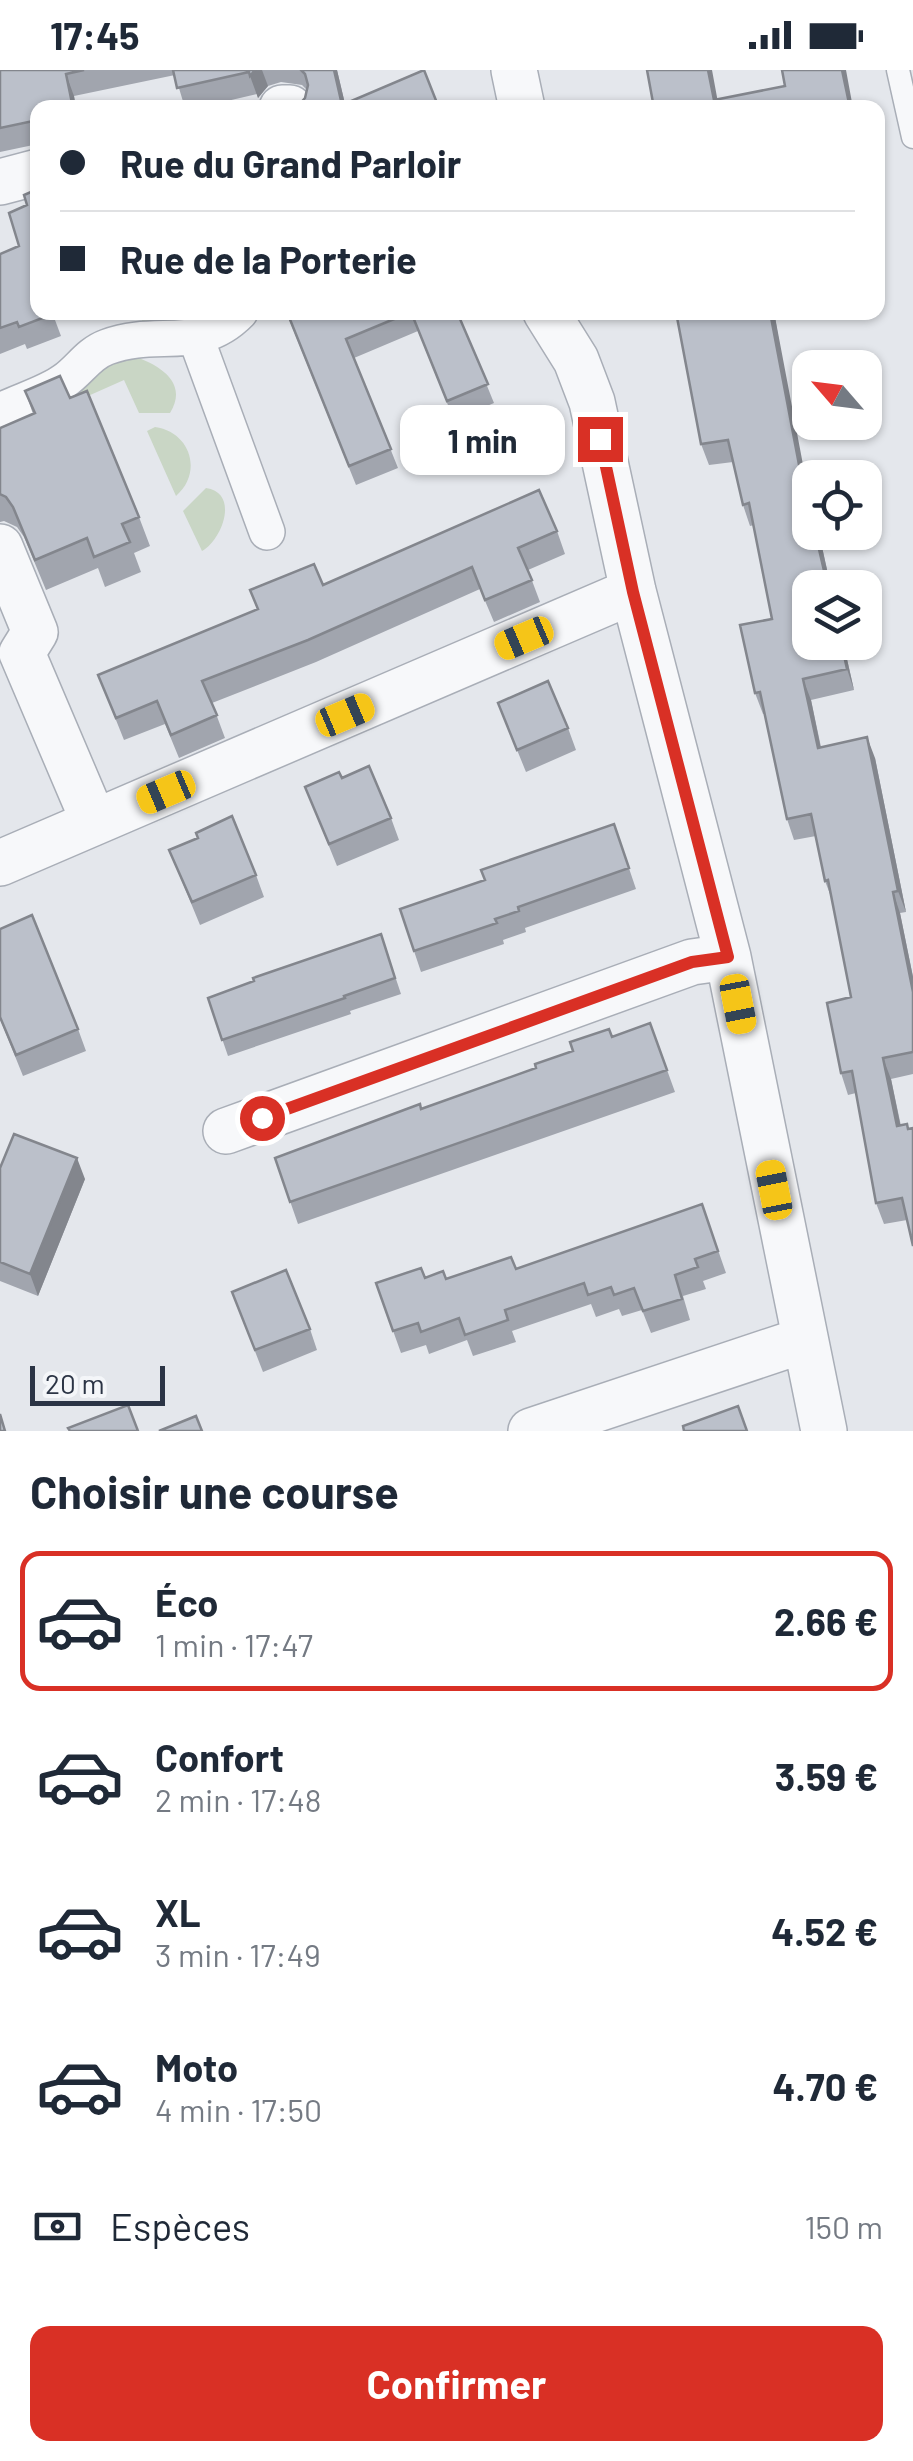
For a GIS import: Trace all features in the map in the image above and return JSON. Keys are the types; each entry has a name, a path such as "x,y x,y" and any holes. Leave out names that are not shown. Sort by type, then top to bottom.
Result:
{"street":[{"path":"514,70 520,100"},
{"path":"0,182 30,174"},
{"path":"0,411 64,381 104,348 142,337 196,338 224,328 232,320"},
{"path":"551,320 576,360 592,402 633,592 728,957 824,1431"},
{"path":"196,338 267,532"},
{"path":"0,547 35,632 22,653 94,822"},
{"path":"0,863 633,592"},
{"path":"226,1131 692,962 728,957"},
{"path":"532,1431 804,1340"}],"lane":[{"path":"898,70 913,136"}],"green space":[{"path":"130,355 159,368 173,383 175,402 170,413 139,413 124,380 70,404 67,398 112,357"},
{"path":"155,427 177,437 189,455 189,476 176,496 147,431"},
{"path":"206,488 223,498 225,507 221,528 202,551 183,511"}],"building":[{"path":"0,70 84,70 66,74 71,100 30,100 30,122 0,128"},
{"path":"173,70 255,70 250,76 249,72 177,88"},
{"path":"301,70 334,70 341,100 303,100 308,85"},
{"path":"424,70 436,100 354,100"},
{"path":"647,70 708,70 714,100 653,100"},
{"path":"782,70 842,70 848,100 714,100 785,86"},
{"path":"30,192 30,320 37,320 19,327 17,322 0,328 0,254 19,246 9,213 27,205 24,195"},
{"path":"290,320 392,320 346,339 391,449 349,466"},
{"path":"414,320 460,320 488,384 447,401"},
{"path":"678,320 772,320 798,460 792,460 792,550 819,550 824,570 792,570 792,660 845,660 847,669 803,679 818,748 867,737 898,891 893,892 913,992 913,1052 883,1058 897,1126 907,1124 908,1129 913,1128 913,1246 902,1198 876,1203 852,1071 841,1073 827,1003 851,997 811,814 787,819 760,692 755,693 740,625 772,619 749,503 743,505 728,440 701,444"},
{"path":"60,376 70,398 87,391 139,517 122,524 130,542 94,557 87,538 35,560 13,507 0,494 0,428 35,413 25,391"},
{"path":"539,490 557,531 518,548 532,580 485,600 472,567 308,640 202,681 217,715 171,735 157,701 116,718 98,675 258,609 250,590 314,564 323,585"},
{"path":"548,681 568,728 517,750 498,703"},
{"path":"369,766 391,818 329,844 305,787 339,772 342,778"},
{"path":"232,816 256,875 192,902 169,850 198,838 196,833"},
{"path":"614,824 629,868 518,907 519,911 495,919 497,923 414,951 400,909 485,880 481,870"},
{"path":"32,915 78,1029 16,1055 0,1017 0,929"},
{"path":"381,934 395,978 222,1040 208,998 254,981 253,978"},
{"path":"650,1023 667,1070 290,1202 275,1158 420,1104 421,1109 536,1068 535,1064 573,1051 570,1042 609,1029 612,1037"},
{"path":"14,1134 77,1158 30,1274 0,1262 0,1168"},
{"path":"702,1204 718,1251 695,1259 698,1267 675,1275 682,1299 643,1311 634,1288 614,1295 611,1287 588,1295 584,1283 505,1310 508,1320 465,1335 459,1318 421,1332 418,1323 393,1331 376,1283 421,1268 425,1278 443,1271 446,1279 511,1257 516,1269"},
{"path":"286,1270 310,1329 255,1350 232,1292"},
{"path":"128,1405 138,1431 68,1428"},
{"path":"738,1406 747,1431 684,1431 683,1426"},
{"path":"196,1416 202,1431 159,1431"}],"route":[{"path":"262,1118 692,962 728,957 633,592 600,439"}]}
